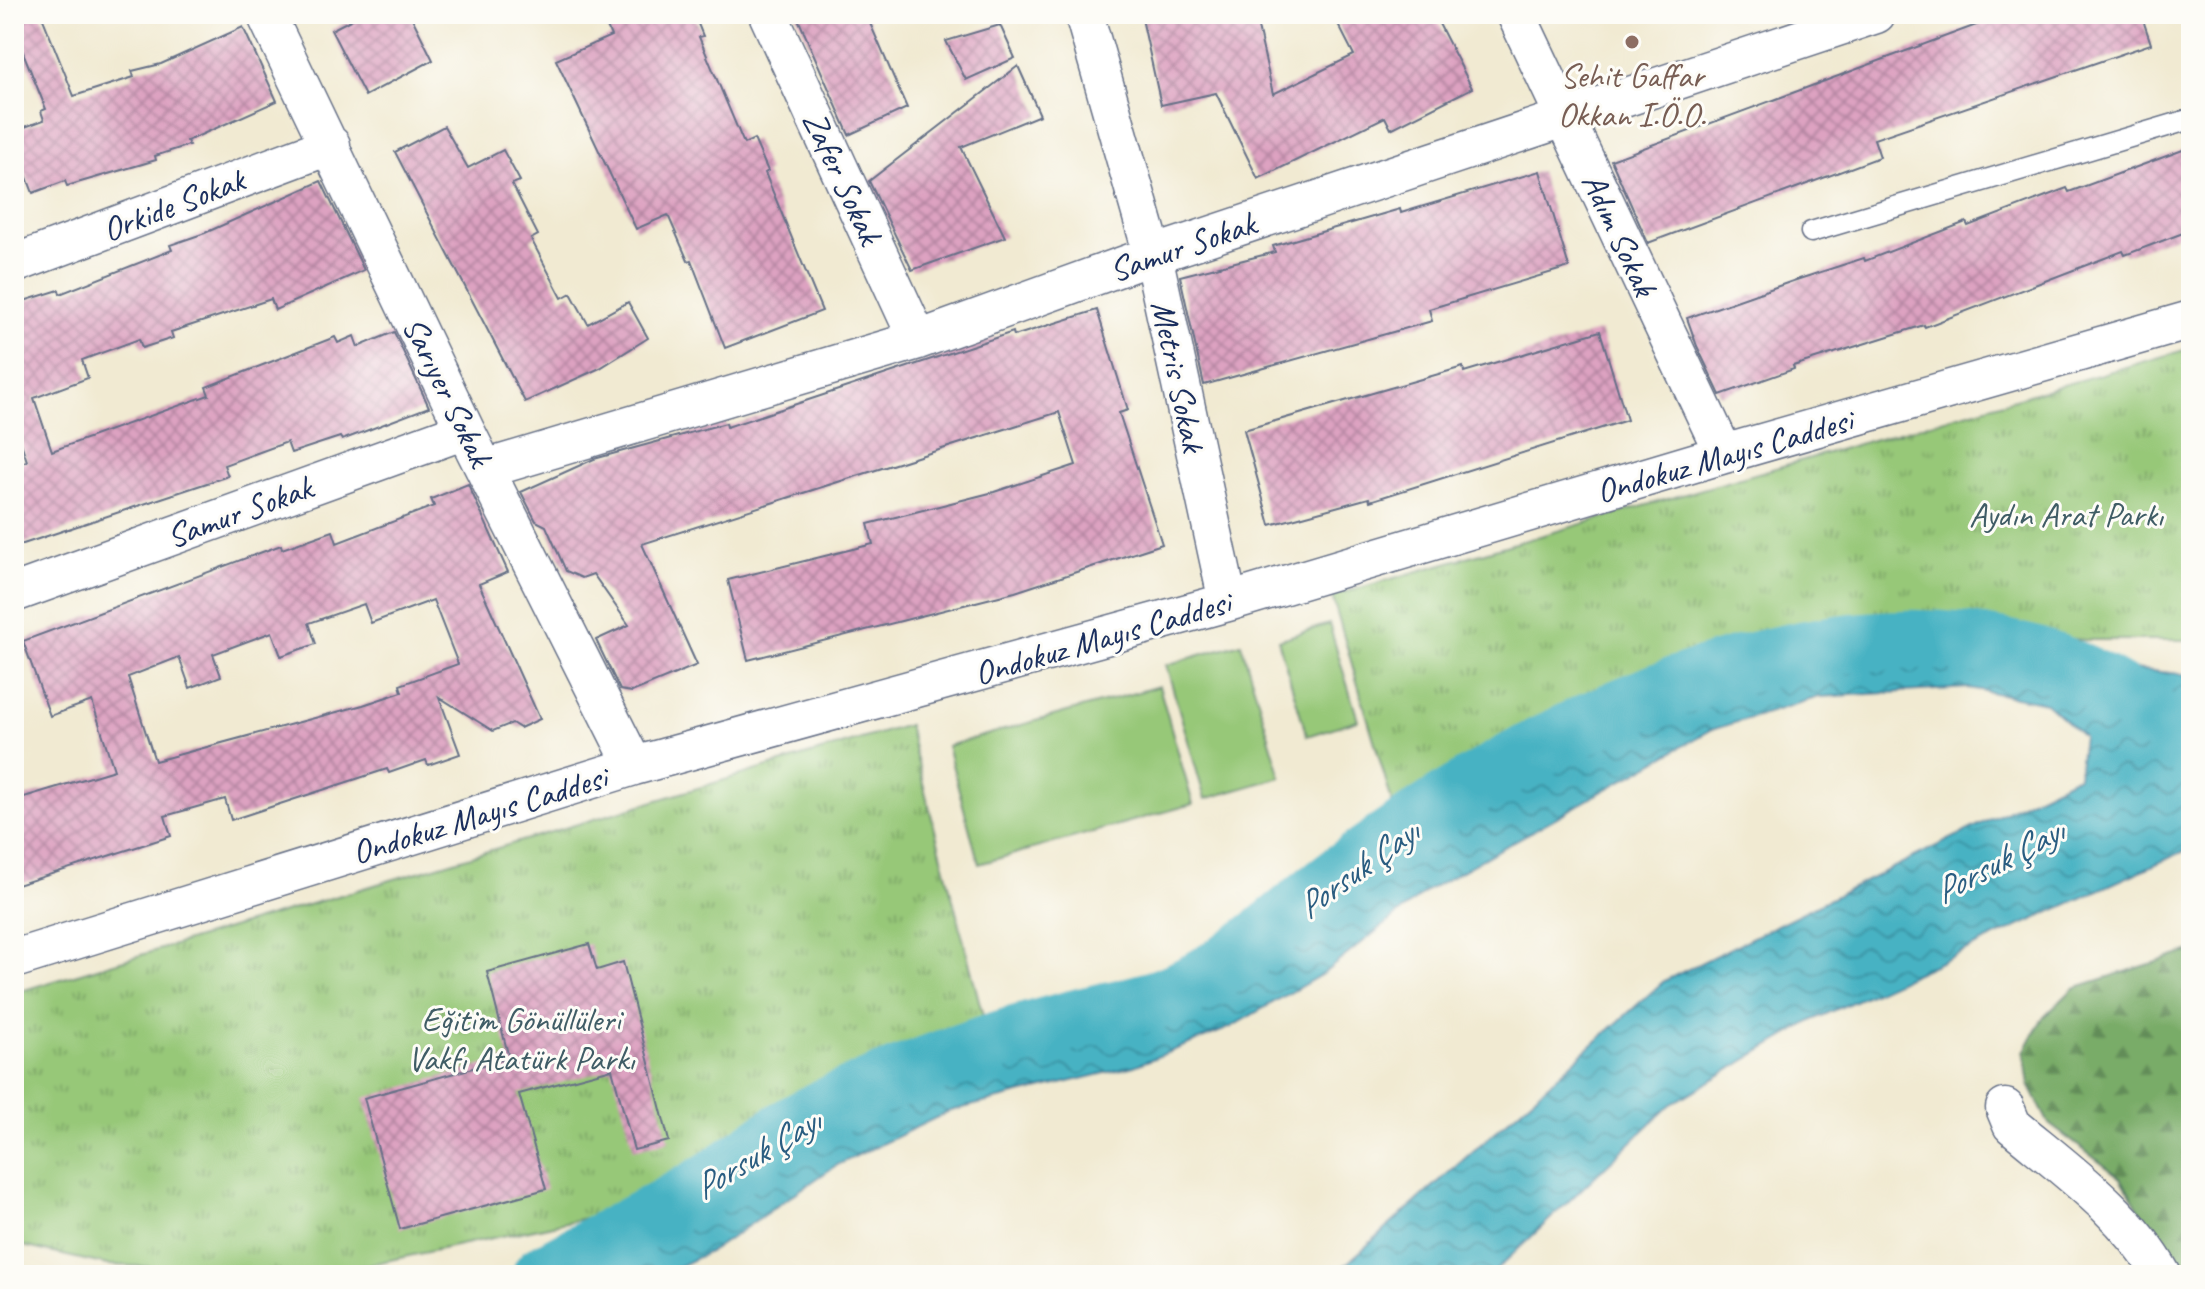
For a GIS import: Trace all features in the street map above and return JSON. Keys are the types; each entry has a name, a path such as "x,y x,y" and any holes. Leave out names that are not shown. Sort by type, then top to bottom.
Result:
{"street":[{"name":"Sarıyer Sokak","path":"266,14 465,430 634,766"},
{"name":"Zafer Sokak","path":"768,14 918,340"},
{"name":"Metris Sokak","path":"1084,14 1153,255 1228,602"},
{"name":"Adım Sokak","path":"1516,14 1724,454"},
{"name":"Samur Sokak","path":"485,469 918,340 1153,255 1876,14"},
{"name":"Orkide Sokak","path":"14,264 331,145"},
{"name":"Ondokuz Mayıs Caddesi","path":"14,959 634,766 1228,602 1724,454 2191,320"},
{"name":"Samur Sokak","path":"14,593 465,430"},
{"path":"2005,1108 2012,1125 2099,1197 2150,1255 2162,1275"}],"lane":[{"path":"1811,232 2191,119"}],"green space":[{"name":"Aydın Arat Parkı","path":"2191,348 2191,640 2084,640 1861,619 1631,685 1395,812 1332,596"},
{"path":"1329,624 1358,720 1307,736 1278,640"},
{"path":"1241,643 1281,777 1205,799 1166,665"},
{"path":"1159,686 1193,804 979,864 947,746"},
{"name":"Eğitim Gönüllüleri Vakfı Atatürk Parkı","path":"908,725 984,1020 809,1098 590,1217 325,1274 107,1265 14,1244 14,993"},
{"path":"2191,951 2191,1275 2177,1275 2121,1178 2049,1124 2029,1085 2024,1052 2042,1019 2074,988"}],"water":[{"path":"1904,646 2191,675 2191,848 1815,1019 1670,1105 1491,1275 1334,1275 1664,981 2078,776 2083,736 2046,703 1969,688 1819,697 1711,730 1428,890 1324,973 1229,1028 1134,1066 950,1111 835,1166 713,1250 661,1275 526,1275 613,1246 725,1189 811,1124 924,1074 1173,1013 1270,964 1402,857 1674,704 1773,669"}],"building":[{"path":"14,14 41,14 74,96 134,77 132,71 161,64 243,27 277,101 187,141 189,145 155,156 156,160 67,186 65,181 33,193 14,143 14,131 44,120 41,111 46,109 14,30"},
{"path":"362,14 410,14 433,60 365,96 331,30"},
{"path":"601,14 694,14 703,36 699,37 744,144 754,139 768,171 765,173 822,311 725,348 691,260 688,261 668,215 636,229 556,60 611,36"},
{"path":"796,14 866,14 907,108 849,135"},
{"path":"1141,14 1255,14 1273,94 1354,55 1333,14 1434,14 1472,88 1391,129 1385,117 1258,179 1216,93 1161,105"},
{"path":"2006,14 2141,14 2151,44 1874,139 1880,157 1648,243 1611,160"},
{"path":"1000,25 1015,58 966,80 946,41"},
{"path":"1018,66 1040,115 961,147 1005,237 912,270 869,181"},
{"path":"444,126 468,168 503,150 520,181 512,184 538,235 531,239 562,298 571,293 588,324 628,302 648,338 600,368 525,402 395,152"},
{"path":"2191,147 2191,230 2125,255 2123,251 1925,327 1793,366 1794,369 1720,395 1697,346 1687,318 1864,258 1865,261 1966,222 1968,226 2067,188 2069,192"},
{"path":"1540,171 1569,267 1429,309 1432,321 1204,385 1180,276 1275,252 1273,246 1400,209 1401,213"},
{"path":"321,181 364,270 275,310 271,299 171,332 173,338 142,348 139,339 82,360 88,378 34,398 52,451 209,395 206,387 335,337 338,343 354,336 358,347 394,332 429,407 342,440 340,437 291,453 287,442 224,465 228,476 14,547 14,465 27,461 14,422 14,304 59,290 60,294 172,250 170,245 205,233"},
{"path":"1097,310 1128,410 1119,413 1162,544 1015,592 748,660 728,580 873,544 868,524 994,492 1076,465 1059,412 642,544 697,665 632,692 620,690 596,640 629,625 593,574 582,578 566,571 546,526 536,521 521,492 594,459 726,423 727,427 1013,332 1014,336"},
{"path":"1600,331 1627,420 1370,501 1369,498 1270,525 1244,430 1463,367 1464,372"},
{"path":"468,484 508,572 479,584 540,719 520,728 512,723 493,731 439,697 460,754 428,765 426,760 389,773 387,769 231,820 225,799 165,816 171,836 14,886 14,800 114,770 92,701 50,716 23,641 281,545 282,549 333,531 337,543 434,506 431,499","holes":["433,600 458,664 400,685 402,692 363,705 155,761 128,677 179,657 190,688 221,676 213,654 272,632 281,656 316,644 309,623 364,604 371,623"]},
{"path":"589,944 597,970 623,962 669,1141 634,1150 612,1069 519,1094 546,1189 400,1229 364,1098 509,1058 487,972"}],"waterway":[{"name":"Porsuk Çayı","path":"542,1275 704,1186 796,1124 854,1095 993,1043 1145,1003 1187,987 1249,947 1376,849 1504,767 1599,718 1700,678 1804,650 1908,640 2009,650 2105,685 2191,750"}],"place":[{"name":"Sehit Gaffar Okkan I.Ö.O.","path":"1632,42"}]}
